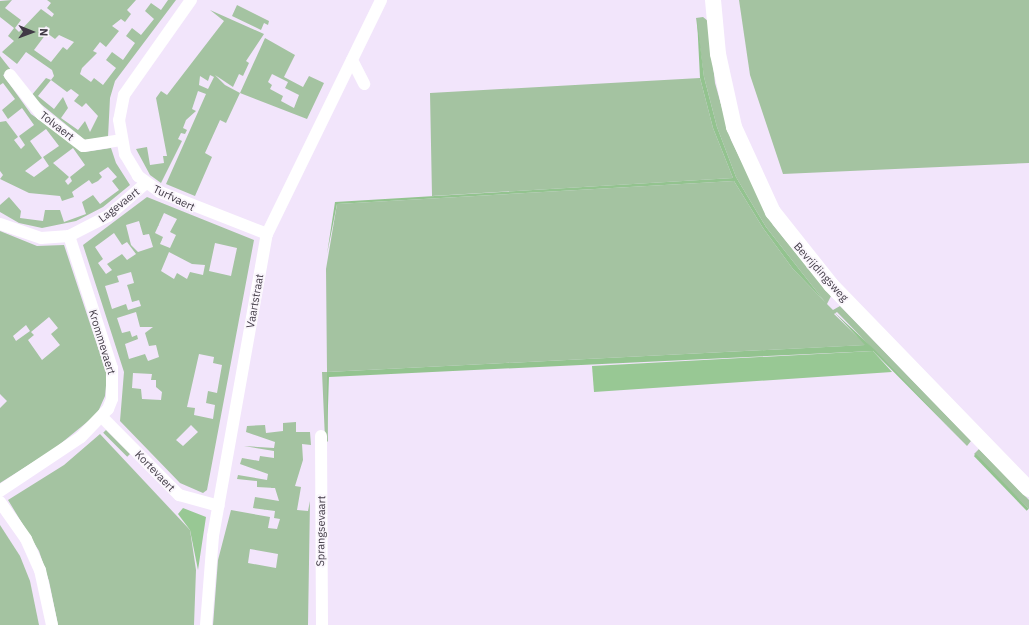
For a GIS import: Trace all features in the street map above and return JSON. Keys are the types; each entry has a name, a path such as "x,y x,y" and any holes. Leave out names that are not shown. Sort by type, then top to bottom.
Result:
{"main road":[{"name":"Bevrijdingsweg","path":"713,0 718,54 734,127 773,212 831,285 1029,489"}],"street":[{"name":"Turfvaert","path":"190,0 124,95 119,120 121,140 132,166 146,183 189,206 267,234"},
{"name":"Vaartstraat","path":"206,625 210,556 267,234 381,0"},
{"path":"352,60 364,84"},
{"name":"Tolvaert","path":"10,74 41,114 83,146 121,140"},
{"name":"Lagevaert","path":"0,224 30,236 69,236 108,216 146,183"},
{"name":"Krommevaert","path":"0,491 67,449 102,416 112,399 114,376 69,236"},
{"name":"Kortevaert","path":"102,416 179,495 218,506"},
{"name":"Sprangsevaart","path":"321,436 322,625"},
{"path":"0,502 26,539 40,570 52,625"}],"shaded area":[{"path":"12,0 5,8 21,20 15,28 19,32 41,9 52,17 54,14 47,8 51,3 47,0 136,0 127,10 131,14 125,22 121,19 112,26 119,31 106,47 100,42 93,51 97,53 82,68 80,74 91,82 94,78 103,85 116,68 106,60 112,52 123,60 135,43 126,36 132,28 141,35 154,19 145,11 151,3 161,10 168,0 176,0 115,81 110,98 108,137 85,140 31,96 46,78 51,80 54,76 52,70 26,52 17,64 2,52 14,41 8,36 14,28 0,17 0,1","holes":["46,26 50,29 47,33 55,39 59,35 74,42 67,50 63,47 51,62 34,50 46,34 42,31","51,80 67,92 71,89 79,95 74,101 82,107 86,103 98,116 90,132 85,121 78,130 61,118 68,108 63,97 54,109 38,96"]},
{"path":"739,0 1029,0 1029,163 783,174 750,75"},
{"path":"237,5 269,21 268,25 264,23 261,30 232,16"},
{"path":"210,10 264,34 246,61 249,63 243,76 239,74 233,87 215,75 225,85 240,93 226,123 220,120 205,153 212,157 195,196 166,184 206,94 198,91 192,109 196,111 186,120 183,128 187,130 185,134 181,133 178,139 182,141 161,183 150,175 136,149 147,147 150,165 164,163 163,156 167,156 156,98 161,91 167,95 224,21","holes":["210,75 214,77 208,89 199,85 200,76 208,81"]},
{"path":"703,17 708,21 715,83 731,140 773,225 831,296 827,304 833,310 840,306 971,441 967,446 837,312 834,314 866,345 327,372 326,269 337,204 734,181 763,228 793,269 825,302 766,227 736,177 717,127 704,77 696,18"},
{"path":"697,19 704,77 717,127 736,177 766,227 825,302 793,269 763,228 734,181 337,204 327,254 335,202 733,178 713,128 700,78"},
{"path":"265,38 295,55 284,77 303,87 309,76 324,83 307,119 240,93","holes":["272,74 288,82 285,88 299,95 294,108 281,101 283,96 270,89 272,85 268,82"]},
{"path":"0,56 11,70 3,75 31,114 85,152 111,148 116,163 130,185 103,207 76,221 42,228 19,223 0,212 0,205 9,197 21,211 20,218 43,221 45,210 60,210 64,222 86,214 82,202 93,195 100,204 119,190 112,181 117,177 108,167 99,173 102,177 98,181 92,184 89,180 72,192 74,197 62,201 60,196 29,193 0,179 3,175 0,171 0,122 6,121 18,137 14,140 21,149 25,145 19,136 34,125 22,108 8,119 2,110 15,99 3,83 0,85","holes":["46,129 59,146 43,157 49,166 34,177 25,171 42,158 30,141","73,148 85,165 70,177 72,181 68,185 65,181 69,177 53,163"]},
{"path":"700,78 713,128 733,178 432,196 430,93"},
{"path":"147,197 254,240 207,490 203,493 180,483 120,421 124,372 83,245","holes":["164,213 177,219 170,232 176,235 170,248 160,244 163,237 155,233","139,221 143,235 149,234 153,247 138,252 131,245 126,225","114,233 122,245 127,242 136,254 127,260 122,254 107,264 112,270 106,274 98,263 103,259 95,247","215,243 237,248 231,276 209,271","169,252 192,264 205,265 203,275 190,272 187,279 177,273 174,279 161,271","131,272 134,283 127,285 132,302 139,300 141,306 128,310 126,304 112,309 105,286 119,282 117,276","136,312 140,327 153,327 145,333 149,346 156,345 159,357 148,361 145,354 129,359 125,344 138,339 137,335 132,337 130,331 122,333 117,318","199,354 214,357 213,363 222,365 217,393 208,391 206,403 215,405 213,419 194,415 195,408 187,407","133,373 152,374 151,380 156,380 156,387 162,392 161,400 142,399 141,389 132,388","191,425 198,432 183,446 176,440"]},
{"path":"0,231 37,246 64,245 107,375 105,396 97,414 54,449 0,483 0,408 7,401 0,394","holes":["49,317 58,328 51,334 60,345 42,360 28,340 34,335 31,332","26,325 30,331 16,341 13,336"]},
{"path":"834,312 875,350 967,446 873,351 329,377 327,435 327,372 865,345"},
{"path":"873,351 892,372 594,392 592,366"},
{"path":"322,372 327,372 328,442 325,439"},
{"path":"296,422 296,432 310,432 311,445 302,444 303,460 295,486 301,487 297,510 308,511 310,501 308,625 213,625 218,560 231,510 270,517 268,528 277,529 280,519 274,518 275,511 253,508 255,497 279,501 275,488 257,487 257,481 237,479 238,475 267,480 268,474 240,464 242,458 259,461 260,456 274,458 274,451 244,446 274,448 275,442 246,432 247,426 265,425 266,433 283,431 283,423","holes":["250,549 278,554 276,568 248,563"]},
{"path":"106,430 130,454 127,457 103,433"},
{"path":"100,434 190,530 196,570 194,625 58,625 49,581 39,551 8,500 64,465"},
{"path":"979,449 1029,500 1029,509 974,454"},
{"path":"976,454 1029,509 1027,511 974,456"},
{"path":"183,508 206,517 198,570 190,530 178,514"},
{"path":"0,525 20,556 30,581 39,625 0,625"}]}
